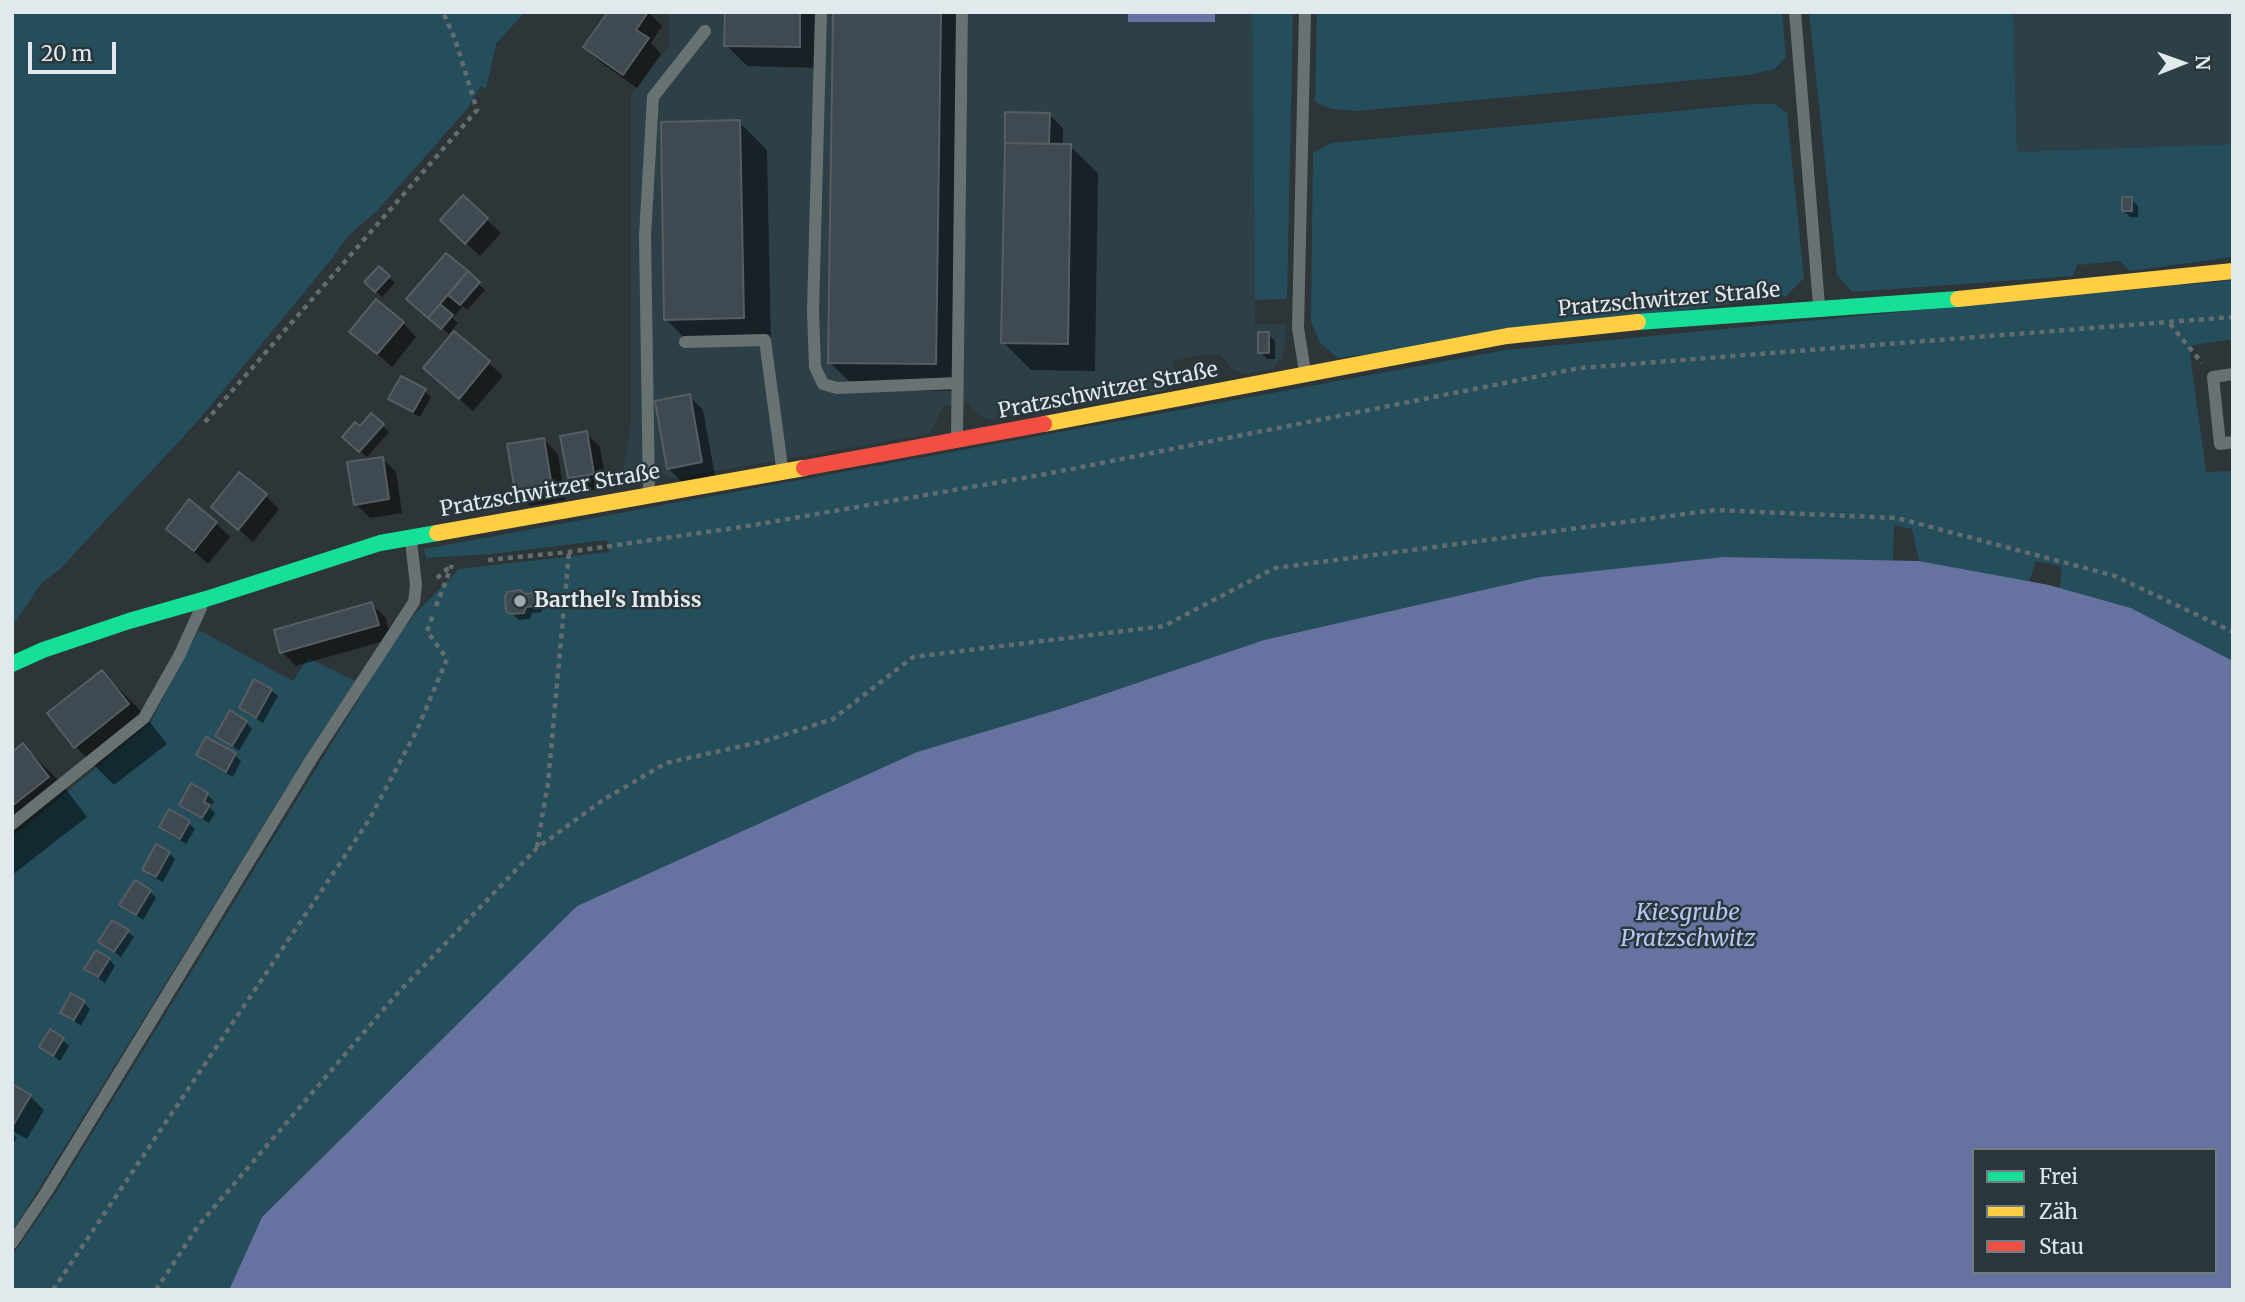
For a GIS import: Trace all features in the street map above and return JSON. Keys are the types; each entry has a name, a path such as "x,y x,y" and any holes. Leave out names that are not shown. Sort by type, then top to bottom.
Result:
{"street":[{"name":"Pratzschwitzer Straße","path":"12,664 104,629 380,543 957,441 1507,336 1613,324 1997,296 2233,271"}],"lane":[{"path":"821,12 813,311 815,367 823,384 837,388 958,383"},
{"path":"957,441 962,12"},
{"path":"1305,12 1298,328 1306,376"},
{"path":"1795,12 1819,308"},
{"path":"649,495 645,236 653,97 705,32"},
{"path":"685,342 765,340 783,471"},
{"path":"2233,374 2213,377 2220,444 2233,442"},
{"path":"12,1243 312,758 414,602 416,585 410,537"},
{"path":"12,824 144,718 179,656 206,598"}],"path":[{"path":"205,422 477,110 455,39 443,12"},
{"path":"478,561 569,552 748,526 1046,474 1580,368 2233,317"},
{"path":"2170,323 2213,377"},
{"path":"156,1290 198,1226 395,996 537,848 603,800 666,763 765,741 832,719 914,657 1164,626 1275,568 1715,510 1897,518 2115,576 2233,632"},
{"path":"537,848 548,783 569,552"},
{"path":"53,1290 369,820 417,730 447,659 427,631 452,565 465,563"}],"shaded area":[{"path":"12,12 525,12 496,44 486,89 481,86 467,109 378,210 349,235 198,421 61,568 41,584 12,627"},
{"path":"669,12 1252,12 1255,324 1286,324 1286,344 1281,359 1273,369 1243,374 1231,368 1220,354 1195,356 1173,361 1174,374 1164,391 990,420 978,415 968,402 944,406 929,434 670,479 657,468 622,477 631,423 631,95 670,45"},
{"path":"1252,12 1293,12 1287,299 1255,300"},
{"path":"1317,12 1782,12 1786,57 1775,69 1749,75 1357,111 1331,109 1315,102"},
{"path":"1809,12 2013,12 2017,152 2233,144 2233,257 2130,271 2120,261 2077,265 2073,276 1852,292 1837,275"},
{"path":"2013,12 2233,12 2233,144 2017,152"},
{"path":"1775,104 1787,113 1804,278 1786,296 1338,358 1320,343 1311,322 1313,153 1331,143"},
{"path":"2233,280 2233,339 2189,346 2206,472 2233,471 2233,661 2131,608 2060,588 2062,567 2036,561 2029,582 1919,561 1912,529 1894,525 1893,561 1723,557 1540,577 1264,640 1060,709 917,752 577,906 262,1217 229,1290 12,1290 12,1256 55,1194 395,640 416,613 459,569 609,552 607,540 491,554 426,558 424,549 1506,350"},
{"path":"199,630 293,681 308,658 355,681 12,1232 12,837 150,723"}],"water":[{"path":"1128,12 1215,12 1215,22 1128,22"},
{"name":"Kiesgrube Pratzschwitz","path":"1723,557 1919,561 2049,585 2131,608 2233,661 2233,1290 229,1290 262,1217 577,906 917,752 1060,709 1264,640 1540,577"}],"building":[{"path":"608,12 648,12 636,30 649,38 623,75 583,47"},
{"path":"725,12 800,12 800,47 724,46"},
{"path":"833,12 941,12 936,364 828,363"},
{"path":"1005,112 1050,113 1049,144 1005,143"},
{"path":"740,120 744,318 664,320 661,122"},
{"path":"1005,143 1071,144 1068,344 1001,343"},
{"path":"463,195 488,218 465,244 440,220"},
{"path":"2122,197 2132,197 2132,211 2122,211"},
{"path":"446,253 468,271 428,318 406,299"},
{"path":"379,266 390,276 375,292 364,282"},
{"path":"468,271 480,282 460,305 448,295"},
{"path":"376,299 404,322 377,354 349,332"},
{"path":"440,304 453,315 441,329 428,318"},
{"path":"454,331 490,361 459,399 423,368"},
{"path":"1258,332 1269,332 1269,353 1258,353"},
{"path":"401,376 426,389 413,412 388,399"},
{"path":"690,394 702,462 667,469 655,401"},
{"path":"371,413 384,424 359,452 342,437 355,422 360,426"},
{"path":"587,431 594,474 568,478 560,436"},
{"path":"544,438 552,487 515,492 507,444"},
{"path":"383,457 389,499 354,505 347,462"},
{"path":"239,472 267,494 238,530 211,507"},
{"path":"189,499 217,522 194,551 166,529"},
{"name":"Barthel's Imbiss","path":"521,590 524,594 535,593 536,606 526,607 524,613 511,614 506,611 507,592"},
{"path":"372,602 379,625 280,653 274,630"},
{"path":"102,670 129,704 74,748 47,713"},
{"path":"254,679 272,689 256,718 239,708"},
{"path":"230,710 247,721 232,746 215,736"},
{"path":"206,737 236,753 226,772 196,755"},
{"path":"23,743 49,777 12,806 12,752"},
{"path":"191,783 208,793 204,802 210,805 202,818 179,805"},
{"path":"169,809 190,821 180,839 159,827"},
{"path":"156,844 170,852 156,877 142,870"},
{"path":"135,880 151,890 136,915 119,905"},
{"path":"112,920 129,930 114,952 98,942"},
{"path":"96,950 110,958 98,977 84,969"},
{"path":"71,993 85,1001 74,1020 60,1013"},
{"path":"50,1029 64,1038 53,1056 39,1047"},
{"path":"12,1084 31,1095 12,1127"}],"traffic: fast":[{"path":"1638,322 1958,299"},
{"path":"12,664 43,650 129,621 380,543 437,533"}],"traffic: slow":[{"path":"1958,299 2233,271"},
{"path":"1044,424 1507,336 1638,322"},
{"path":"437,533 804,468"}],"traffic: jam":[{"path":"804,468 1044,424"}],"place":[{"name":"Barthel's Imbiss","path":"520,601"}]}
